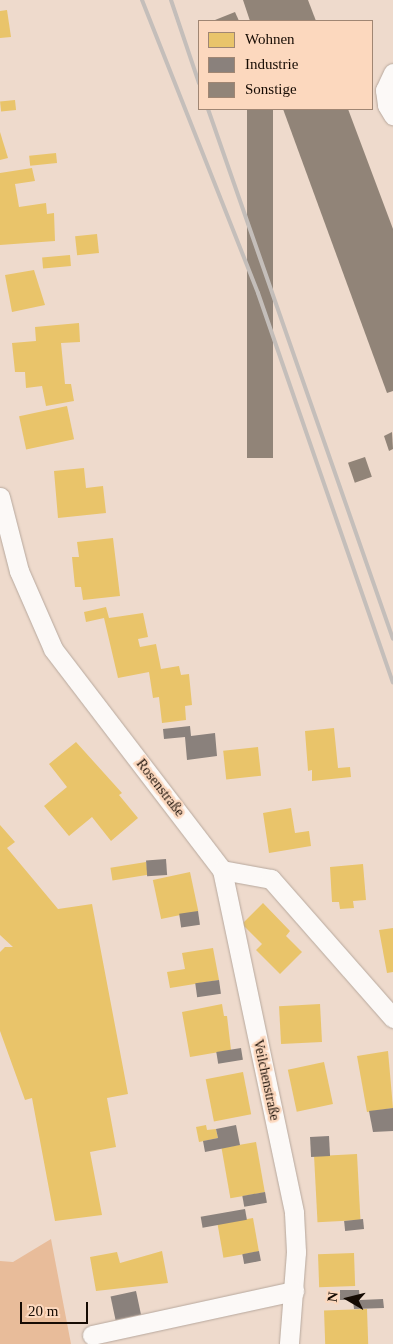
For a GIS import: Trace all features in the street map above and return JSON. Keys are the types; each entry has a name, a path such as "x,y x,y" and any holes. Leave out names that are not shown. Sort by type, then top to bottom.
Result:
{"street":[{"path":"393,73 385,90 387,104 393,115"},
{"name":"Rosenstraße","path":"0,497 19,571 53,649 222,870"},
{"path":"222,870 271,880 393,1018"},
{"name":"Veilchenstraße","path":"222,870 294,1213 296,1252 289,1344"},
{"path":"92,1335 294,1291"}],"shaded area":[{"path":"51,1239 71,1344 0,1344 0,1261 13,1262"}],"building: Wohnen":[{"path":"7,10 11,37 0,38 0,11"},
{"path":"15,100 16,110 1,112 0,102"},
{"path":"0,132 8,158 0,160"},
{"path":"56,153 57,163 30,166 29,156"},
{"path":"32,168 35,181 15,184 19,207 46,203 47,214 54,213 55,241 0,245 0,173"},
{"path":"97,234 99,253 77,255 75,236"},
{"path":"70,255 71,266 43,268 42,257"},
{"path":"34,270 45,305 12,312 5,275"},
{"path":"79,323 80,342 61,343 65,384 71,384 74,401 46,406 42,386 26,388 25,372 15,372 12,343 36,341 35,327"},
{"path":"67,406 74,439 26,449 19,416"},
{"path":"84,468 86,488 103,486 106,513 58,518 54,471"},
{"path":"113,538 120,596 83,600 81,587 75,587 72,557 79,557 77,542"},
{"path":"106,607 109,618 143,613 148,637 138,639 140,647 156,644 161,669 179,666 181,675 189,674 192,705 185,706 186,720 162,723 159,697 153,698 149,672 118,678 104,618 86,622 84,612"},
{"path":"334,728 338,768 350,767 351,777 312,781 312,770 308,771 305,731"},
{"path":"76,742 122,793 119,795 138,818 111,841 92,817 69,836 44,806 67,787 49,764"},
{"path":"258,747 261,776 226,779 223,751"},
{"path":"291,808 295,833 309,831 311,846 269,853 263,813"},
{"path":"0,825 15,842 7,848 58,909 92,904 128,1094 107,1098 116,1147 90,1152 102,1215 55,1221 32,1098 25,1100 0,1031 0,952 5,947 13,947 0,935"},
{"path":"146,862 148,875 112,880 110,868"},
{"path":"363,864 366,900 353,901 354,908 340,909 339,902 332,902 330,867"},
{"path":"190,872 198,911 161,919 153,880"},
{"path":"263,903 290,931 286,936 302,952 280,974 256,950 262,944 242,924"},
{"path":"393,928 393,972 387,973 379,930"},
{"path":"213,948 219,980 170,988 167,972 185,969 182,953"},
{"path":"222,1004 224,1016 227,1016 231,1050 190,1057 182,1012"},
{"path":"320,1004 322,1042 281,1044 279,1006"},
{"path":"388,1051 393,1108 367,1112 357,1056"},
{"path":"324,1062 333,1104 297,1112 288,1070"},
{"path":"243,1072 251,1114 214,1121 206,1079"},
{"path":"206,1125 207,1130 216,1129 218,1138 199,1142 196,1127"},
{"path":"256,1142 265,1192 230,1198 222,1148"},
{"path":"357,1154 360,1220 318,1222 314,1156"},
{"path":"253,1218 259,1251 223,1258 218,1224"},
{"path":"162,1251 168,1283 96,1291 90,1257 117,1252 120,1263"},
{"path":"354,1253 355,1286 319,1287 318,1254"},
{"path":"367,1309 368,1344 325,1344 324,1311"}],"building: Industrie":[{"path":"190,726 191,736 215,733 217,756 187,760 185,737 164,739 163,729"},
{"path":"166,859 167,875 147,876 146,860"},
{"path":"198,911 200,925 181,928 179,914"},
{"path":"219,980 221,994 197,997 195,983"},
{"path":"241,1048 243,1060 218,1064 216,1052"},
{"path":"393,1108 393,1131 373,1132 369,1111"},
{"path":"236,1125 240,1145 205,1152 203,1141 218,1138 216,1129"},
{"path":"329,1136 330,1156 311,1157 310,1137"},
{"path":"265,1192 267,1203 244,1207 242,1196"},
{"path":"245,1209 247,1220 203,1228 201,1217"},
{"path":"363,1219 364,1229 345,1231 344,1221"},
{"path":"259,1251 261,1261 244,1264 242,1254"},
{"path":"340,1290 359,1290 360,1300 383,1299 384,1308 354,1309 353,1300 340,1300"},
{"path":"136,1291 141,1314 116,1320 111,1296"}],"building: Sonstige":[{"path":"243,0 308,0 316,20 250,20"},
{"path":"235,12 239,20 215,20"},
{"path":"247,110 273,110 273,458 247,458"},
{"path":"283,110 348,110 393,229 393,391 387,393"},
{"path":"392,432 393,449 389,451 384,436"},
{"path":"365,457 372,477 355,483 348,463"}],"railway":[{"path":"142,0 258,293 393,682"},
{"path":"171,0 198,80"},
{"path":"208,110 393,639"}]}
